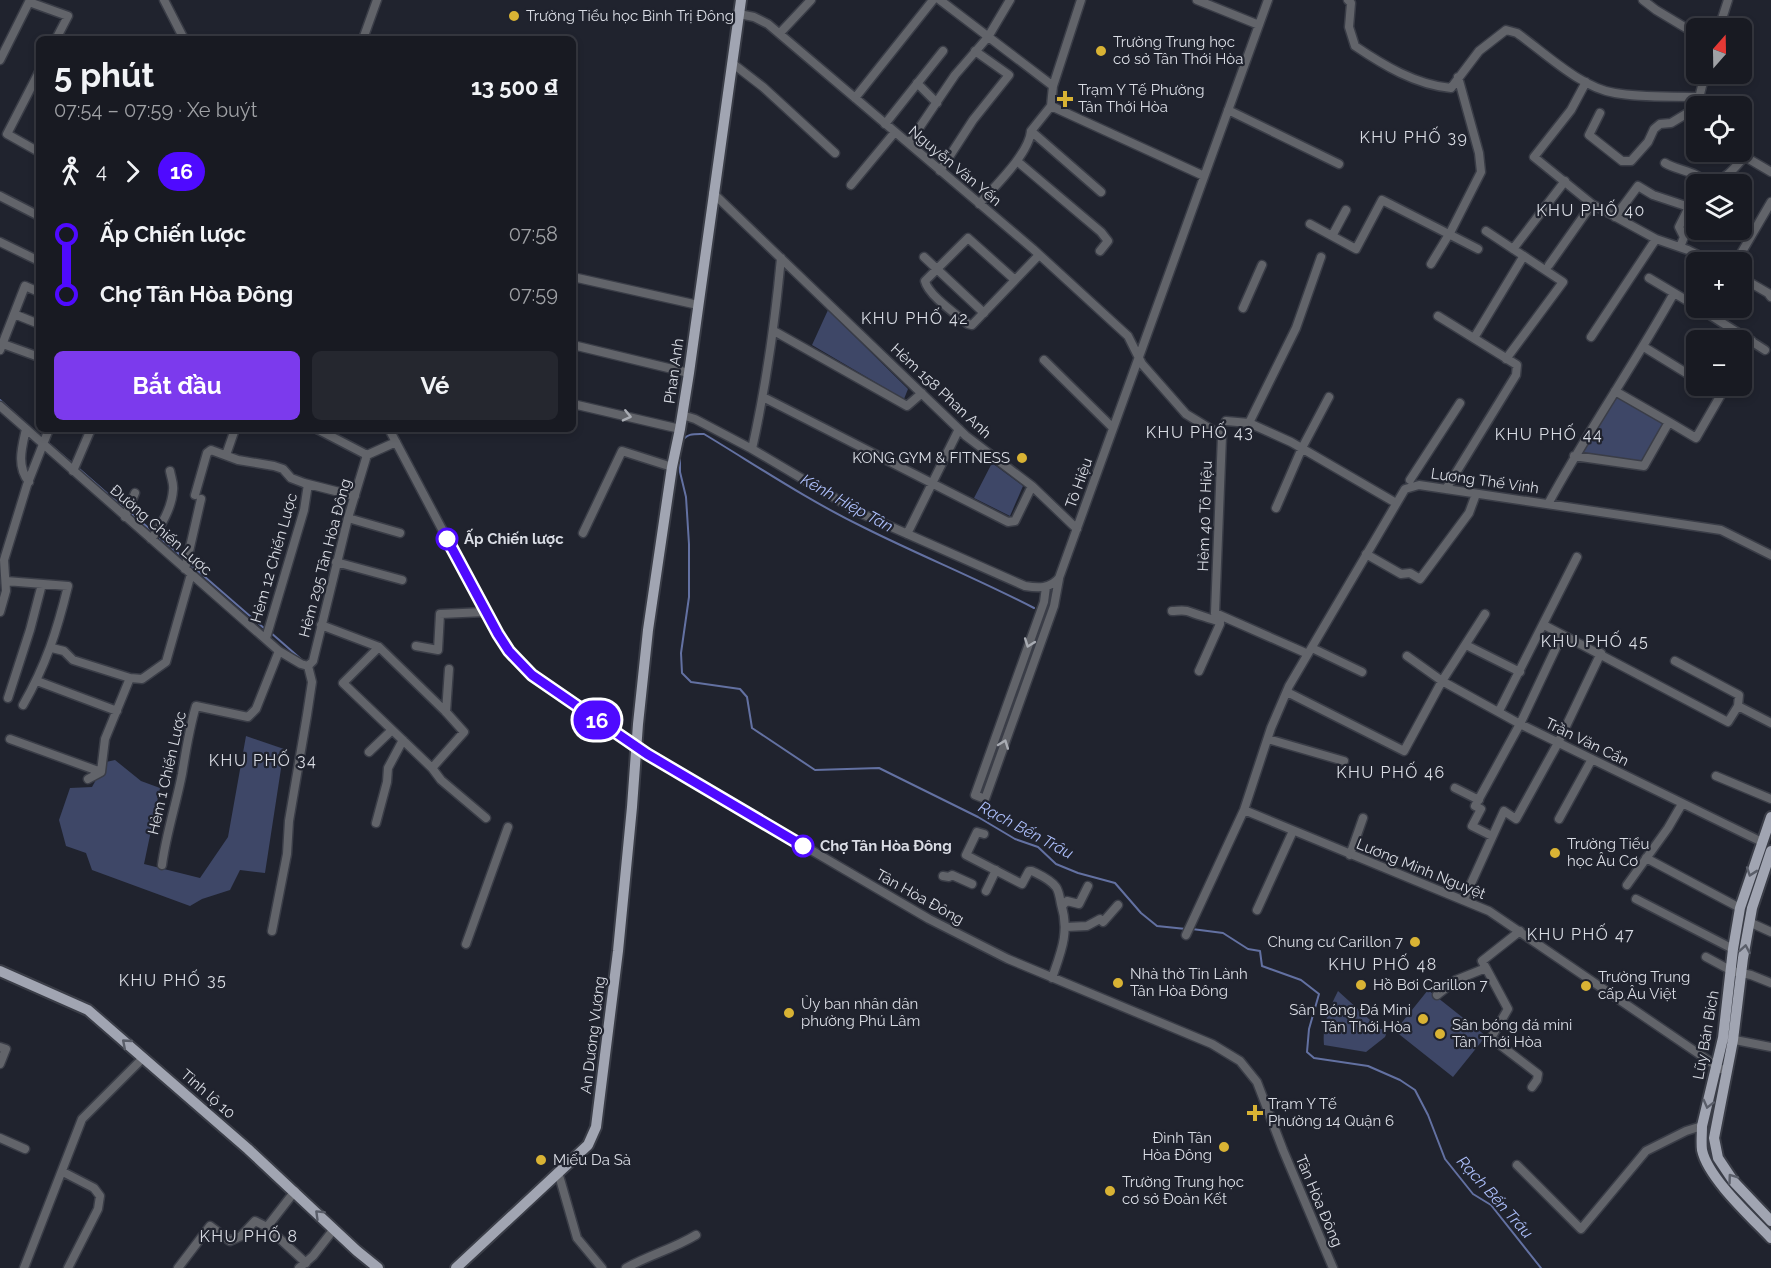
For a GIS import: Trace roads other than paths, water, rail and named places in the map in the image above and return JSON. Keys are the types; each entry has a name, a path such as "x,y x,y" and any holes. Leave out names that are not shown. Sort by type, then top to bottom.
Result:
{"main road":[{"name":"Phan Anh","path":"637,747 648,630 672,467 689,372 712,193 741,0"},
{"name":"An Dương Vương","path":"456,1268 588,1144 596,1127 618,951 637,747"},
{"name":"Lũy Bán Bích","path":"1737,971 1733,949 1740,908 1771,817"},
{"name":"Lũy Bán Bích","path":"1771,851 1755,896 1737,971 1714,1138 1714,1148 1718,1158 1734,1182 1771,1221"},
{"name":"Tỉnh lộ 10","path":"0,972 88,1010 378,1268"},
{"name":"Lũy Bán Bích","path":"1722,1070 1702,1126 1701,1140 1706,1160 1730,1194 1771,1238"}],"street":[{"path":"164,0 182,36"},
{"path":"364,36 377,0"},
{"path":"780,33 811,0"},
{"path":"855,99 933,0"},
{"path":"940,0 1053,86"},
{"path":"909,143 955,75 988,37 1010,0"},
{"path":"979,204 1017,161 1031,131 1051,106 1053,86 1081,0"},
{"path":"1197,0 1259,25"},
{"name":"Tô Hiệu","path":"1046,587 1044,602 975,795 985,799 1054,606 1059,578 1268,0"},
{"path":"1348,0 1351,3 1349,27 1355,46 1382,64 1438,87 1450,88 1479,51 1506,30 1517,33 1586,82 1615,93 1686,103"},
{"path":"1643,0 1686,28"},
{"path":"1722,18 1728,0"},
{"path":"0,60 30,1 68,16 58,36"},
{"name":"Nguyễn Văn Yến","path":"739,14 761,20 780,33 909,143 1039,255 1128,336 1139,357"},
{"path":"885,123 943,51"},
{"path":"940,171 973,120 1009,75 975,51"},
{"path":"732,63 763,87 835,153"},
{"path":"1431,264 1480,172 1479,153 1458,77"},
{"path":"36,78 7,134 36,150"},
{"path":"1586,82 1571,110 1534,157 1592,204 1656,239 1691,252"},
{"path":"917,83 937,103"},
{"path":"1051,106 1204,176"},
{"path":"1228,110 1339,164"},
{"path":"1600,113 1589,135 1622,161 1630,161 1648,142 1654,129 1660,124 1671,123 1686,113"},
{"path":"1031,131 1101,192"},
{"path":"851,185 895,132"},
{"path":"1017,161 1101,232 1108,241 1100,251"},
{"path":"1752,161 1771,172"},
{"path":"1665,163 1673,168 1687,170 1694,174"},
{"path":"1513,249 1565,181"},
{"path":"1615,217 1638,186 1653,195 1686,206"},
{"name":"Hẻm 158 Phan Anh","path":"712,193 959,429 1032,486 1077,529"},
{"path":"0,197 36,215"},
{"path":"1310,224 1356,249 1382,200 1478,249"},
{"path":"1742,252 1771,202"},
{"path":"1549,265 1592,204"},
{"path":"1332,236 1346,210"},
{"path":"1680,247 1684,237 1679,227 1686,213"},
{"path":"1486,231 1563,282 1506,359"},
{"path":"1015,280 968,238 936,269 925,284 945,304 972,325 1039,255"},
{"path":"1591,337 1656,239"},
{"path":"0,242 36,260"},
{"path":"1474,338 1523,256"},
{"path":"924,257 984,313"},
{"path":"1249,423 1296,328 1321,257"},
{"path":"752,449 774,331 781,258"},
{"path":"1243,308 1262,265"},
{"path":"576,278 698,305"},
{"path":"1649,278 1686,300"},
{"path":"1752,283 1770,293"},
{"path":"36,291 25,286 1,347 36,356"},
{"path":"1548,504 1574,456 1644,347 1674,293"},
{"path":"14,314 36,323"},
{"path":"1438,316 1517,365 1516,375 1446,489"},
{"path":"1715,318 1735,330"},
{"path":"774,331 907,406 922,393"},
{"path":"1752,341 1765,350"},
{"path":"576,346 689,372"},
{"path":"1644,347 1686,373"},
{"name":"Hẻm 40 Tô Hiệu","path":"1139,357 1142,364 1186,414 1222,436 1215,613"},
{"path":"1044,360 1113,428"},
{"path":"1615,391 1696,438 1720,396"},
{"path":"763,397 1008,522 1015,520 1032,486"},
{"path":"1276,508 1302,448 1329,397"},
{"path":"1410,480 1460,403"},
{"path":"576,405 680,429"},
{"name":"Đường Chiến Lược","path":"0,406 26,429 46,437 73,471 279,651 308,666"},
{"path":"682,415 695,419 752,449 787,472 860,513 1025,586 1046,587 1054,585 1059,578"},
{"path":"1226,421 1249,423 1302,448 1396,503"},
{"path":"1574,456 1644,466 1669,422"},
{"path":"26,429 20,464 29,482"},
{"path":"907,534 959,429"},
{"path":"73,471 90,432"},
{"path":"226,455 234,432"},
{"path":"323,432 367,455 396,442"},
{"name":"Tân Hòa Đông","path":"391,432 485,612 509,651 532,675 637,747 929,919 1008,959 1203,1040 1232,1055 1247,1068 1259,1085 1283,1150 1333,1268"},
{"path":"0,608 6,581 2,566 46,437"},
{"path":"51,648 64,651 73,660 130,678 141,679 166,662 188,572 188,555 207,453 211,450 238,460 263,463 283,469 291,478 355,496"},
{"path":"583,533 622,451 672,467"},
{"name":"Hẻm 295 Tân Hòa Đông","path":"308,666 313,661 336,562 367,455"},
{"path":"151,539 158,532 173,495 174,487 170,471"},
{"name":"Hẻm 12 Chiến Lược","path":"266,638 304,510 308,484"},
{"name":"Lương Thế Vinh","path":"1186,935 1244,810 1287,692 1405,489 1419,485 1721,530 1771,555"},
{"path":"1366,554 1401,574 1410,573 1420,579 1469,513 1476,494"},
{"path":"125,518 134,497"},
{"path":"348,518 400,533"},
{"path":"1499,711 1577,557"},
{"path":"336,562 402,580"},
{"path":"6,581 68,586 51,648 37,681 23,705"},
{"path":"8,698 42,584"},
{"path":"1172,611 1187,611 1194,616 1201,615 1220,622"},
{"path":"416,646 438,650 440,615 485,612"},
{"path":"1215,613 1220,622"},
{"path":"1215,613 1362,672"},
{"path":"1287,692 1404,751 1442,681 1485,614"},
{"path":"1199,671 1220,622"},
{"path":"321,625 379,646 464,732 432,768"},
{"path":"1544,625 1601,653 1728,722 1738,706 1739,695 1675,660"},
{"path":"1477,803 1520,724 1562,635"},
{"path":"1466,645 1520,672"},
{"path":"379,646 343,683 432,768 441,780 486,818"},
{"name":"Hẻm 1 Chiến Lược","path":"162,865 165,841 182,773 186,741 196,706 248,717 256,709 279,651"},
{"path":"1464,899 1504,811 1516,819 1558,743 1601,653"},
{"name":"Trần Văn Cẩn","path":"1407,656 1442,681 1520,724 1762,842"},
{"path":"272,931 287,854 289,821 312,682 308,666"},
{"path":"446,712 449,669"},
{"path":"100,772 105,739 130,678"},
{"path":"37,681 117,711"},
{"path":"1738,706 1771,723"},
{"path":"369,752 392,730"},
{"path":"10,739 100,772"},
{"path":"1268,739 1344,761"},
{"path":"376,823 387,782 388,768 403,740"},
{"path":"1559,819 1592,759"},
{"path":"88,779 100,772"},
{"path":"1716,776 1771,799"},
{"path":"1455,789 1477,803 1481,809 1472,826 1492,836"},
{"path":"1627,885 1682,804"},
{"name":"Lương Minh Nguyệt","path":"1244,810 1489,911 1722,1070"},
{"path":"1350,855 1364,818"},
{"path":"466,944 508,827"},
{"path":"1257,910 1293,831"},
{"path":"984,834 977,832 966,855 1023,884 1029,871 1048,880 1057,888 1065,914 1066,927 1062,949 1052,978"},
{"path":"1646,858 1740,908"},
{"path":"986,891 996,870"},
{"path":"943,876 952,875 972,884"},
{"path":"1062,906 1067,901 1079,904 1088,886"},
{"path":"1636,899 1733,949"},
{"path":"1066,927 1087,926 1100,919 1103,922 1118,905"},
{"path":"1749,922 1771,933"},
{"path":"1520,931 1482,961 1508,1009 1491,1038 1538,1074 1532,1087"},
{"path":"1706,957 1771,983"},
{"path":"1437,995 1456,980 1486,968"},
{"path":"1728,1039 1771,1047"},
{"path":"0,1047 6,1049 0,1064"},
{"path":"24,1268 82,1119 143,1058"},
{"path":"1517,1165 1581,1229 1646,1151 1686,1131 1702,1126"},
{"path":"0,1138 25,1149"},
{"path":"63,1172 94,1188 99,1196 98,1209 68,1268"},
{"path":"558,1172 577,1238 602,1268"},
{"path":"267,1227 294,1191"},
{"path":"178,1268 210,1226 230,1241 241,1236 255,1221 267,1227 303,1265 313,1256 334,1228"},
{"path":"626,1268 644,1258 676,1247 696,1235"}],"waterway":[{"path":"0,400 22,420"},
{"name":"Kênh Hiệp Tân","path":"682,442 688,436 704,434 844,518 1034,608"},
{"path":"46,441 74,465"},
{"name":"Rạch Bến Trâu","path":"680,453 680,472 686,497 689,544 689,597 681,653 682,673 691,682 740,689 747,697 752,728 815,770 879,768 978,817 1015,839 1038,847 1056,864 1078,873 1115,883 1141,913 1157,926 1186,929"},
{"path":"78,468 126,510"},
{"path":"131,513 186,560"},
{"path":"190,564 265,629"},
{"path":"270,632 302,660"},
{"name":"Rạch Bến Trâu","path":"1192,929 1223,933 1248,949 1260,951 1262,966 1301,980 1319,994 1309,1029 1307,1052 1314,1058 1368,1066 1400,1080 1415,1090 1428,1115 1445,1159 1473,1194 1491,1205 1541,1268"}],"place":[{"name":"Trường Tiểu học Bình Trị Đông","path":"514,16"},
{"name":"Trường Trung học cơ sở Tân Thới Hòa","path":"1101,51"},
{"name":"Trạm Y Tế Phường Tân Thới Hòa","path":"1065,99"},
{"name":"KONG GYM & FITNESS","path":"1022,458"},
{"name":"Ấp Chiến lược","path":"447,539"},
{"name":"Chợ Tân Hòa Đông","path":"803,846"},
{"name":"Trường Tiểu học Âu Cơ","path":"1555,853"},
{"name":"Chung cư Carillon 7","path":"1415,942"},
{"name":"Nhà thờ Tin Lành Tân Hòa Đông","path":"1118,983"},
{"name":"Hồ Bơi Carillon 7","path":"1361,985"},
{"name":"Trường Trung cấp Âu Việt","path":"1586,986"},
{"name":"Ủy ban nhân dân phường Phú Lâm","path":"789,1013"},
{"name":"Sân Bóng Đá Mini Tân Thới Hòa","path":"1423,1019"},
{"name":"Sân bóng đá mini Tân Thới Hòa","path":"1440,1034"},
{"name":"Trạm Y Tế Phường 14 Quận 6","path":"1255,1113"},
{"name":"Đình Tân Hòa Đông","path":"1224,1147"},
{"name":"Miếu Da Sà","path":"541,1160"},
{"name":"Trường Trung học cơ sở Đoàn Kết","path":"1110,1191"}],"district":[{"name":"KHU PHỐ 39","path":"1414,137"},
{"name":"KHU PHỐ 40","path":"1591,210"},
{"name":"KHU PHỐ 42","path":"915,318"},
{"name":"KHU PHỐ 43","path":"1200,432"},
{"name":"KHU PHỐ 44","path":"1549,434"},
{"name":"KHU PHỐ 45","path":"1595,641"},
{"name":"KHU PHỐ 34","path":"263,760"},
{"name":"KHU PHỐ 46","path":"1391,772"},
{"name":"KHU PHỐ 47","path":"1581,934"},
{"name":"KHU PHỐ 48","path":"1383,964"},
{"name":"KHU PHỐ 35","path":"173,980"},
{"name":"KHU PHỐ 8","path":"249,1236"}]}
